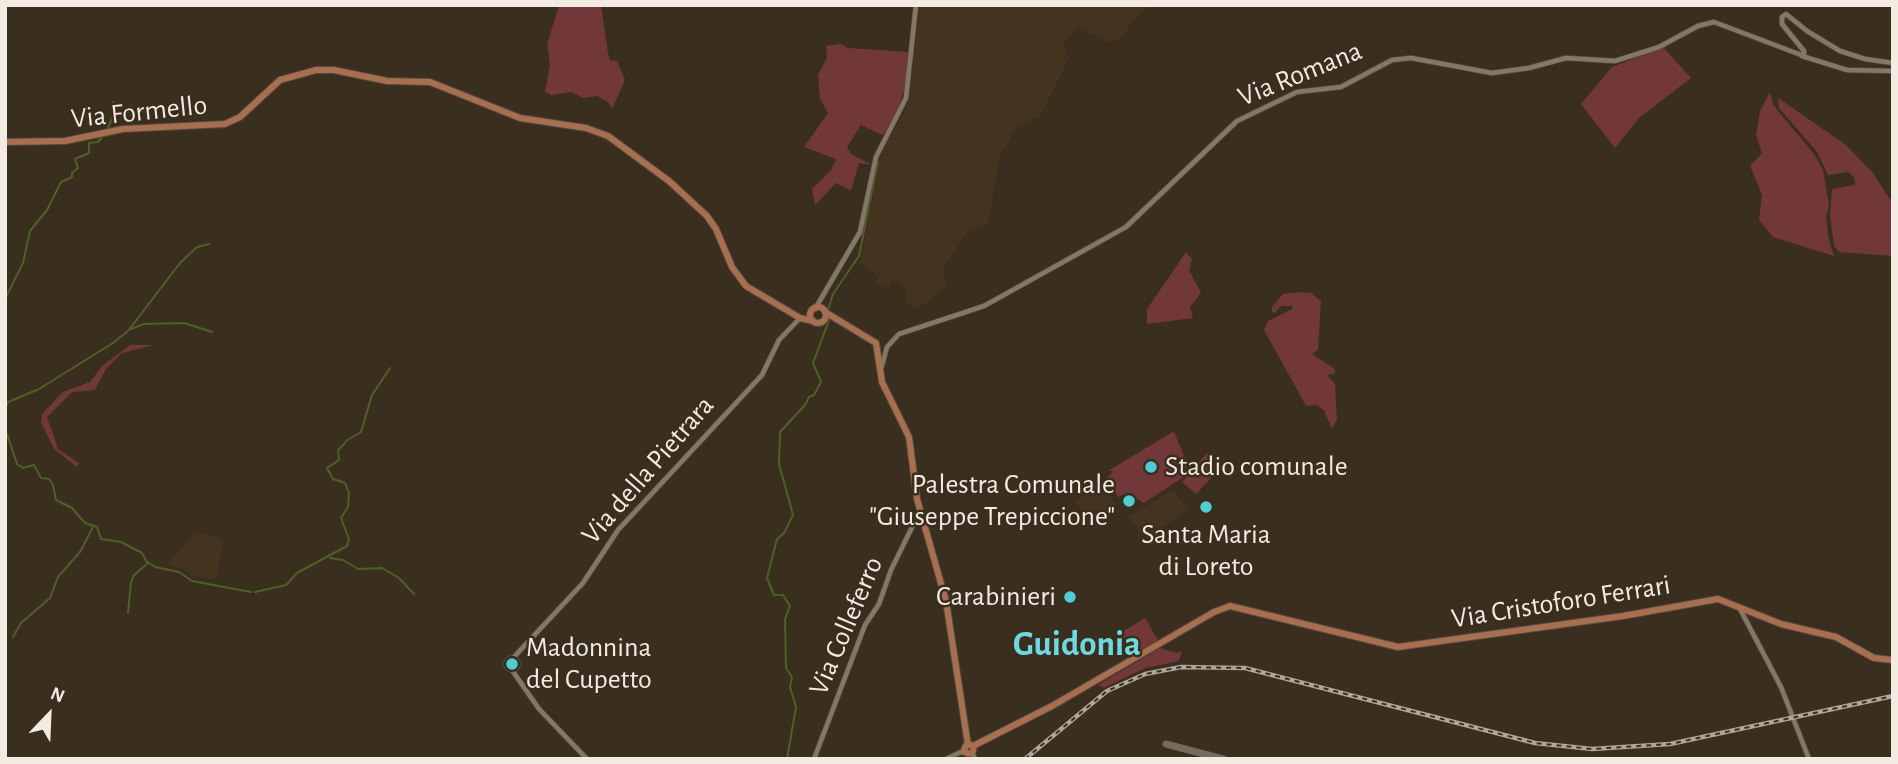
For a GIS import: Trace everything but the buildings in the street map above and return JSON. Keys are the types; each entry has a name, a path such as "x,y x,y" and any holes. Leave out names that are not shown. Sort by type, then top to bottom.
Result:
{"main road":[{"name":"Via Formello","path":"5,142 62,142 123,129 226,124 244,114 280,80 314,71 334,70 387,80 430,82 519,118 588,128 610,138 669,181 708,217 730,264 745,284 800,318 813,321 834,320"},
{"path":"813,310 813,321"},
{"path":"800,318 813,310 825,311 834,320 875,341 880,374 911,442 920,511 945,598 971,752"},
{"path":"823,321 825,311"},
{"name":"Via Cristoforo Ferrari","path":"971,752 1227,606 1397,647 1623,616 1712,599 1727,600 1781,624 1836,637 1874,659 1893,660"}],"street":[{"path":"813,310 860,232 876,156 906,98 916,5"},
{"path":"1801,55 1805,52 1782,22 1784,14 1838,50 1867,60 1893,63"},
{"name":"Via Romana","path":"880,374 887,347 897,335 984,306 1121,230 1184,175 1232,126 1299,91 1341,87 1398,58 1412,58 1489,73 1529,68 1568,58 1617,61 1657,48 1712,22 1849,70 1893,71"},
{"path":"824,295 825,311"},
{"name":"Via della Pietrara","path":"513,657 584,582 618,530 761,376 780,338 800,318"},
{"name":"Via Colleferro","path":"814,759 865,625 879,604 891,570 920,511"},
{"path":"1739,607 1781,687 1810,759"},
{"name":"Via della Pietrara","path":"518,664 524,648"},
{"path":"524,690 518,664 513,657 506,664 524,690 546,718 587,759"},
{"path":"512,670 518,664"},
{"path":"946,759 960,752 971,752"}],"shaded area":[{"path":"601,5 610,60 617,61 625,80 612,109 608,102 597,96 583,98 571,92 551,95 545,92 550,65 547,44 559,6"},
{"path":"920,5 1148,5 1119,39 1109,42 1077,28 1063,44 1069,57 1041,116 1016,128 1000,156 988,223 967,233 943,268 946,286 918,309 906,303 905,286 893,280 888,287 876,283 878,276 860,263 881,153 906,109"},
{"path":"841,44 848,48 909,52 905,87 897,112 886,131 882,135 861,125 847,147 851,154 872,165 859,163 851,191 836,183 815,205 812,189 831,170 836,159 804,147 828,113 820,99 818,75 827,58 826,46"},
{"path":"1663,47 1691,78 1639,118 1615,148 1581,104 1612,67"},
{"path":"1770,92 1774,106 1814,154 1823,170 1829,205 1826,217 1834,256 1773,237 1759,220 1762,195 1750,166 1762,153 1756,135 1760,111"},
{"path":"1778,98 1845,144 1873,173 1893,204 1893,256 1839,252 1834,246 1830,216 1832,189 1855,185 1854,177 1848,172 1828,175 1817,152 1779,108"},
{"path":"1186,252 1192,259 1189,270 1201,293 1190,307 1193,318 1147,324 1147,309"},
{"path":"1311,293 1321,301 1318,350 1312,354 1334,368 1335,373 1327,375 1335,384 1337,420 1332,429 1324,410 1317,405 1306,406 1264,330 1268,321 1292,309 1292,306 1281,306 1275,313 1272,312 1272,307 1283,294"},
{"path":"130,345 154,345 122,353 106,369 95,390 72,392 47,417 58,449 79,463 77,467 54,449 41,422 42,414 63,392 90,382 102,366"},
{"name":"Stadio comunale","path":"1174,431 1187,463 1185,476 1144,503 1126,493 1118,497 1107,478 1113,471 1108,471"},
{"path":"1207,453 1222,466 1196,494 1182,482"},
{"path":"1102,483 1118,510 1090,526 1075,501"},
{"path":"1174,490 1187,511 1147,537 1141,535 1129,516"},
{"path":"196,532 223,538 217,579 193,576 185,570 167,565"},
{"path":"1145,618 1159,642 1135,657 1120,633"},
{"path":"1160,648 1176,653 1182,651 1179,661 1145,668 1104,688 1098,685"}],"waterway":[{"path":"108,128 116,109 113,102"},
{"path":"5,299 23,263 30,231 47,210 61,182 72,177 72,173 78,168 75,159 89,153 89,143 98,142 103,136"},
{"path":"828,310 833,294 859,256 878,162"},
{"path":"5,408 8,402 39,389 128,331 180,263 197,247 209,244"},
{"path":"787,759 796,707 790,687 792,677 786,668 785,619 790,606 783,595 774,595 767,578 777,539 784,533 793,515 779,464 780,432 809,397 814,395 821,382 813,363 829,320"},
{"path":"131,329 144,324 184,323 212,332"},
{"path":"346,441 361,432 372,395 390,368"},
{"path":"5,428 17,464 23,468 34,465 41,478 49,479 53,485 56,500 72,508 85,523 97,527 101,539 121,542 142,553 146,561 155,567 179,572 192,581 251,592"},
{"path":"255,592 286,585 297,573 347,546 349,539 341,518 348,507 349,493 345,483 333,479 327,468 339,460 338,450 345,443"},
{"path":"13,637 21,623 50,598 58,577 80,552 93,527"},
{"path":"330,558 343,560 358,569 382,568 399,578 414,594"},
{"path":"128,613 131,582 134,575 148,563"}],"taxiway":[{"path":"1166,744 1223,759"}],"railway":[{"path":"1025,759 1107,691 1145,674 1181,667 1245,668 1535,743 1592,749 1670,744 1893,696"}],"place":[{"name":"Stadio comunale","path":"1151,467"},
{"name":"Palestra Comunale \"Giuseppe Trepiccione\"","path":"1129,501"},
{"name":"Santa Maria di Loreto","path":"1206,507"},
{"name":"Carabinieri","path":"1070,597"},
{"name":"Madonnina del Cupetto","path":"512,664"}],"district":[{"name":"Guidonia","path":"1077,644"}]}
